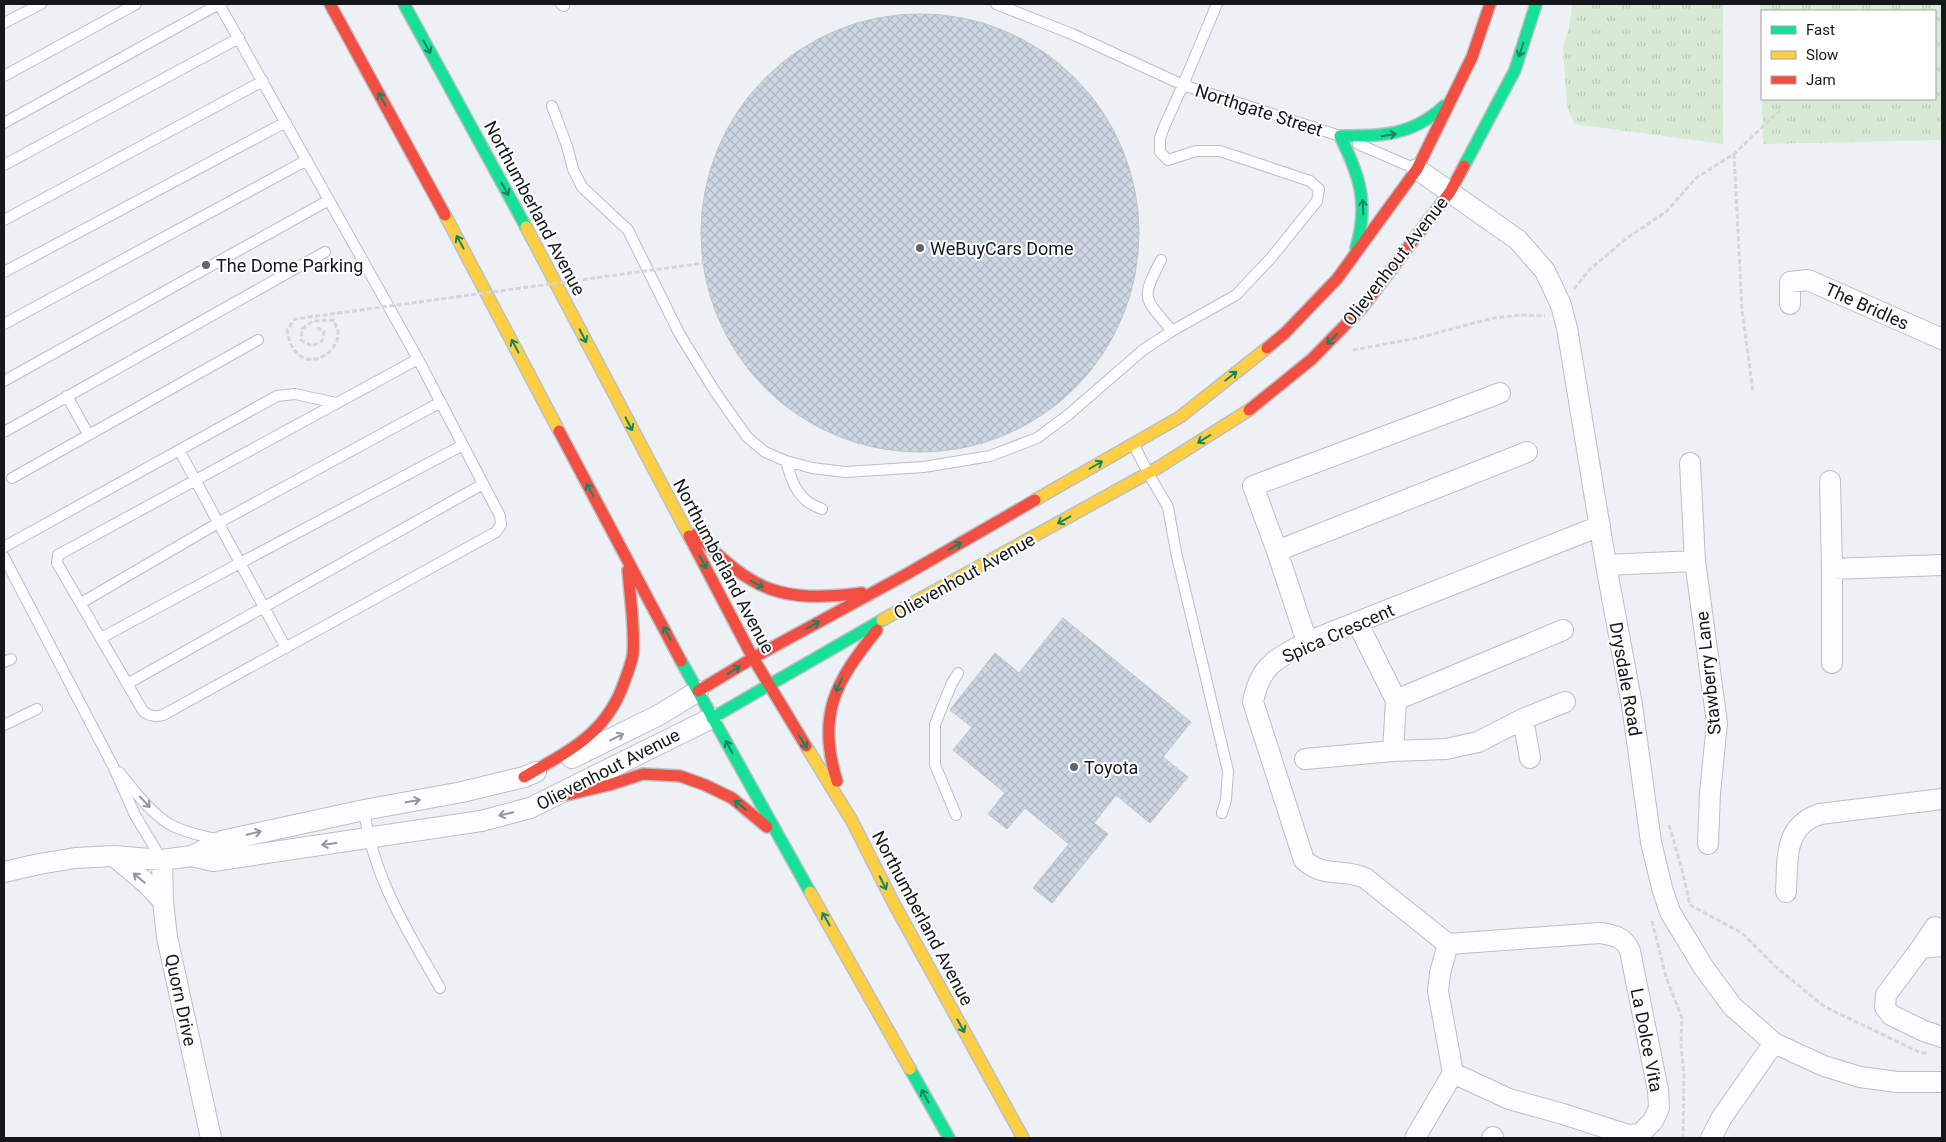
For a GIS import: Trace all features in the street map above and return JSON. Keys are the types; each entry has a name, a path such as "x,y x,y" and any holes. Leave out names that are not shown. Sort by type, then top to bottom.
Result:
{"main road":[{"path":"330,4 483,284 712,718 949,1138"},
{"name":"Northumberland Avenue","path":"404,4 554,279 753,658 852,821 893,902 1024,1138"},
{"name":"Olievenhout Avenue","path":"698,691 753,658 874,592 1180,417 1285,333 1337,279 1417,170 1472,57 1490,4"},
{"name":"Olievenhout Avenue","path":"712,718 888,617 1148,474 1240,417 1312,359 1362,308 1450,192 1515,70 1536,4"},
{"path":"1355,255 1363,218 1363,194 1353,162 1340,136 1379,136 1411,131 1436,115 1452,98"},
{"path":"680,519 737,573 761,586 782,594 805,597 874,592"},
{"path":"524,777 577,746 599,727 612,711 620,696 633,657 634,637 628,562"},
{"path":"852,821 829,757 830,706 840,681 857,654 888,617"},
{"path":"550,799 609,785 643,774 680,776 705,784 732,798 778,835"}],"street":[{"name":"Drysdale Road","path":"1417,170 1518,240 1545,271 1557,311 1567,328 1606,565 1632,705 1651,842 1670,912 1704,968 1732,1006 1774,1043 1824,1066 1860,1077 1897,1082 1942,1082"},
{"name":"The Bridles","path":"1790,304 1789,273 1814,282 1942,339"},
{"path":"1307,642 1253,486 1500,393"},
{"path":"1277,551 1527,452"},
{"name":"Stawberry Lane","path":"1690,463 1695,561 1717,723 1708,844"},
{"path":"1830,480 1832,663"},
{"name":"Spica Crescent","path":"1448,944 1365,878 1357,875 1320,871 1304,860 1253,702 1256,686 1264,671 1276,659 1307,642 1600,526"},
{"path":"1606,565 1695,561"},
{"path":"1832,568 1942,565"},
{"path":"1357,622 1396,700 1393,751"},
{"path":"1396,700 1563,630"},
{"name":"Olievenhout Avenue","path":"4,872 75,858 114,856 162,860 192,856 222,841 364,810 462,792 524,777 586,752 659,715 698,691"},
{"path":"1305,759 1462,746 1478,742 1523,719 1565,702"},
{"name":"Olievenhout Avenue","path":"192,856 213,862 481,821 530,808 712,718"},
{"path":"1523,719 1530,758"},
{"path":"1786,892 1788,850 1793,834 1807,818 1820,814 1942,798"},
{"path":"114,856 146,883 163,902"},
{"name":"Quorn Drive","path":"162,860 163,902 167,937 211,1138"},
{"path":"1935,927 1886,995 1885,1007 1891,1015 1931,1034 1938,1046"},
{"name":"La Dolce Vita","path":"1448,944 1600,933 1620,937 1627,944 1630,951 1658,1090 1658,1108 1654,1121 1648,1127 1640,1134 1628,1135 1563,1114 1509,1100 1453,1073"},
{"path":"1415,1138 1453,1073 1438,991 1440,973 1448,944"},
{"path":"1921,948 1942,946"},
{"path":"1711,1138 1722,1117 1774,1043"}],"lane":[{"path":"4,23 41,4"},
{"path":"4,76 136,4"},
{"path":"4,123 219,4 418,359 500,516 501,525 496,532 163,715 157,717 147,714 58,564 58,555 418,359"},
{"path":"552,106 567,146 573,169 582,186 628,230 679,333 714,390 747,437 765,452 786,461 845,472 878,472 924,467 990,456 1037,438 1068,415 1142,350 1236,295 1271,258 1317,201 1319,193 1316,185 1310,181 1220,151 1196,151 1168,160 1160,152 1160,138 1183,85 1072,34 996,4"},
{"name":"Northgate Street","path":"1217,4 1183,85 1340,136 1417,170"},
{"path":"4,164 239,38"},
{"path":"4,220 263,81"},
{"path":"4,272 286,122"},
{"path":"4,324 306,160"},
{"path":"4,381 329,200"},
{"path":"4,432 326,252"},
{"path":"1161,260 1151,279 1146,296 1148,302 1172,331"},
{"path":"12,478 258,340"},
{"path":"4,546 277,396 295,394 336,403"},
{"path":"67,396 88,434"},
{"path":"80,603 218,523 441,402"},
{"path":"1133,444 1168,507 1171,518 1176,552 1225,751 1228,771 1226,800 1222,813"},
{"path":"101,638 464,445"},
{"path":"179,450 286,648"},
{"path":"786,461 796,491 813,506 822,509"},
{"path":"128,684 483,484"},
{"path":"4,557 113,766 131,807 162,860"},
{"path":"956,815 935,766 935,724 958,673"},
{"path":"4,725 37,709"},
{"path":"113,766 151,809 170,824 189,832 222,841"},
{"path":"364,810 368,838 398,915 440,988"}],"path":[{"path":"1348,351 1418,338 1493,318 1557,311 1589,270 1627,238 1667,211 1696,178 1734,154 1780,110"},
{"path":"1734,154 1742,310 1753,392"},
{"path":"317,328 324,331 322,341 312,346 301,340 302,329 313,321 334,320 338,333 334,346 325,356 313,359 300,356 290,344 287,330 295,319 704,263"},
{"path":"1668,821 1690,905 1742,934 1776,967 1825,1007 1919,1052 1938,1046"},
{"path":"1652,919 1666,977 1682,1018 1681,1044 1684,1076 1683,1138"}],"green space":[{"path":"1572,4 1723,4 1723,144 1574,124 1567,106 1563,48 1570,22"},
{"path":"1760,4 1942,4 1942,140 1763,144 1762,100 1936,100 1936,10 1761,10 1761,50"}],"building":[{"name":"WeBuyCars Dome","path":"920,14 963,18 1004,30 1042,51 1075,78 1102,111 1123,149 1135,190 1139,233 1135,276 1123,317 1102,355 1075,388 1042,415 1004,436 963,448 920,452 877,448 836,436 798,415 765,388 738,355 717,317 705,276 701,233 705,190 717,149 738,111 765,78 798,51 836,30 877,18"},
{"name":"Toyota","path":"1063,618 1191,722 1163,757 1188,777 1150,823 1116,795 1094,823 1108,834 1052,903 1033,888 1069,844 1025,808 1007,829 988,814 1005,793 953,750 972,727 950,710 995,653 1019,673"}],"traffic: fast":[{"path":"404,4 526,227"},
{"path":"1464,166 1515,70 1536,4"},
{"path":"1356,248 1362,218 1362,204 1353,164 1340,136 1369,136 1408,129 1432,116 1444,106"},
{"path":"712,718 882,620"},
{"path":"681,661 810,892"},
{"path":"910,1069 949,1138"}],"traffic: slow":[{"path":"445,215 559,431"},
{"path":"526,227 689,536"},
{"path":"1035,500 1180,417 1267,348"},
{"path":"882,620 1159,467 1249,410"},
{"path":"806,746 852,821 893,902 1023,1138"},
{"path":"810,892 910,1069"}],"traffic: jam":[{"path":"330,4 445,215"},
{"path":"1267,348 1285,333 1337,279 1417,169 1472,57 1490,4"},
{"path":"1249,410 1312,359 1362,308 1450,192 1464,166"},
{"path":"559,431 681,661"},
{"path":"698,691 753,658 905,575 1035,500"},
{"path":"696,534 735,569 770,589 789,594 810,596 862,593"},
{"path":"689,536 753,658 806,746"},
{"path":"524,777 585,739 608,714 617,699 630,667 633,654 633,622 628,570"},
{"path":"837,781 831,758 829,737 830,718 834,700 850,666 877,630"},
{"path":"550,799 609,785 643,774 680,776 732,798 767,827"}],"place":[{"name":"WeBuyCars Dome","path":"920,248"},
{"name":"The Dome Parking","path":"206,265"},
{"name":"Toyota","path":"1074,767"}]}
